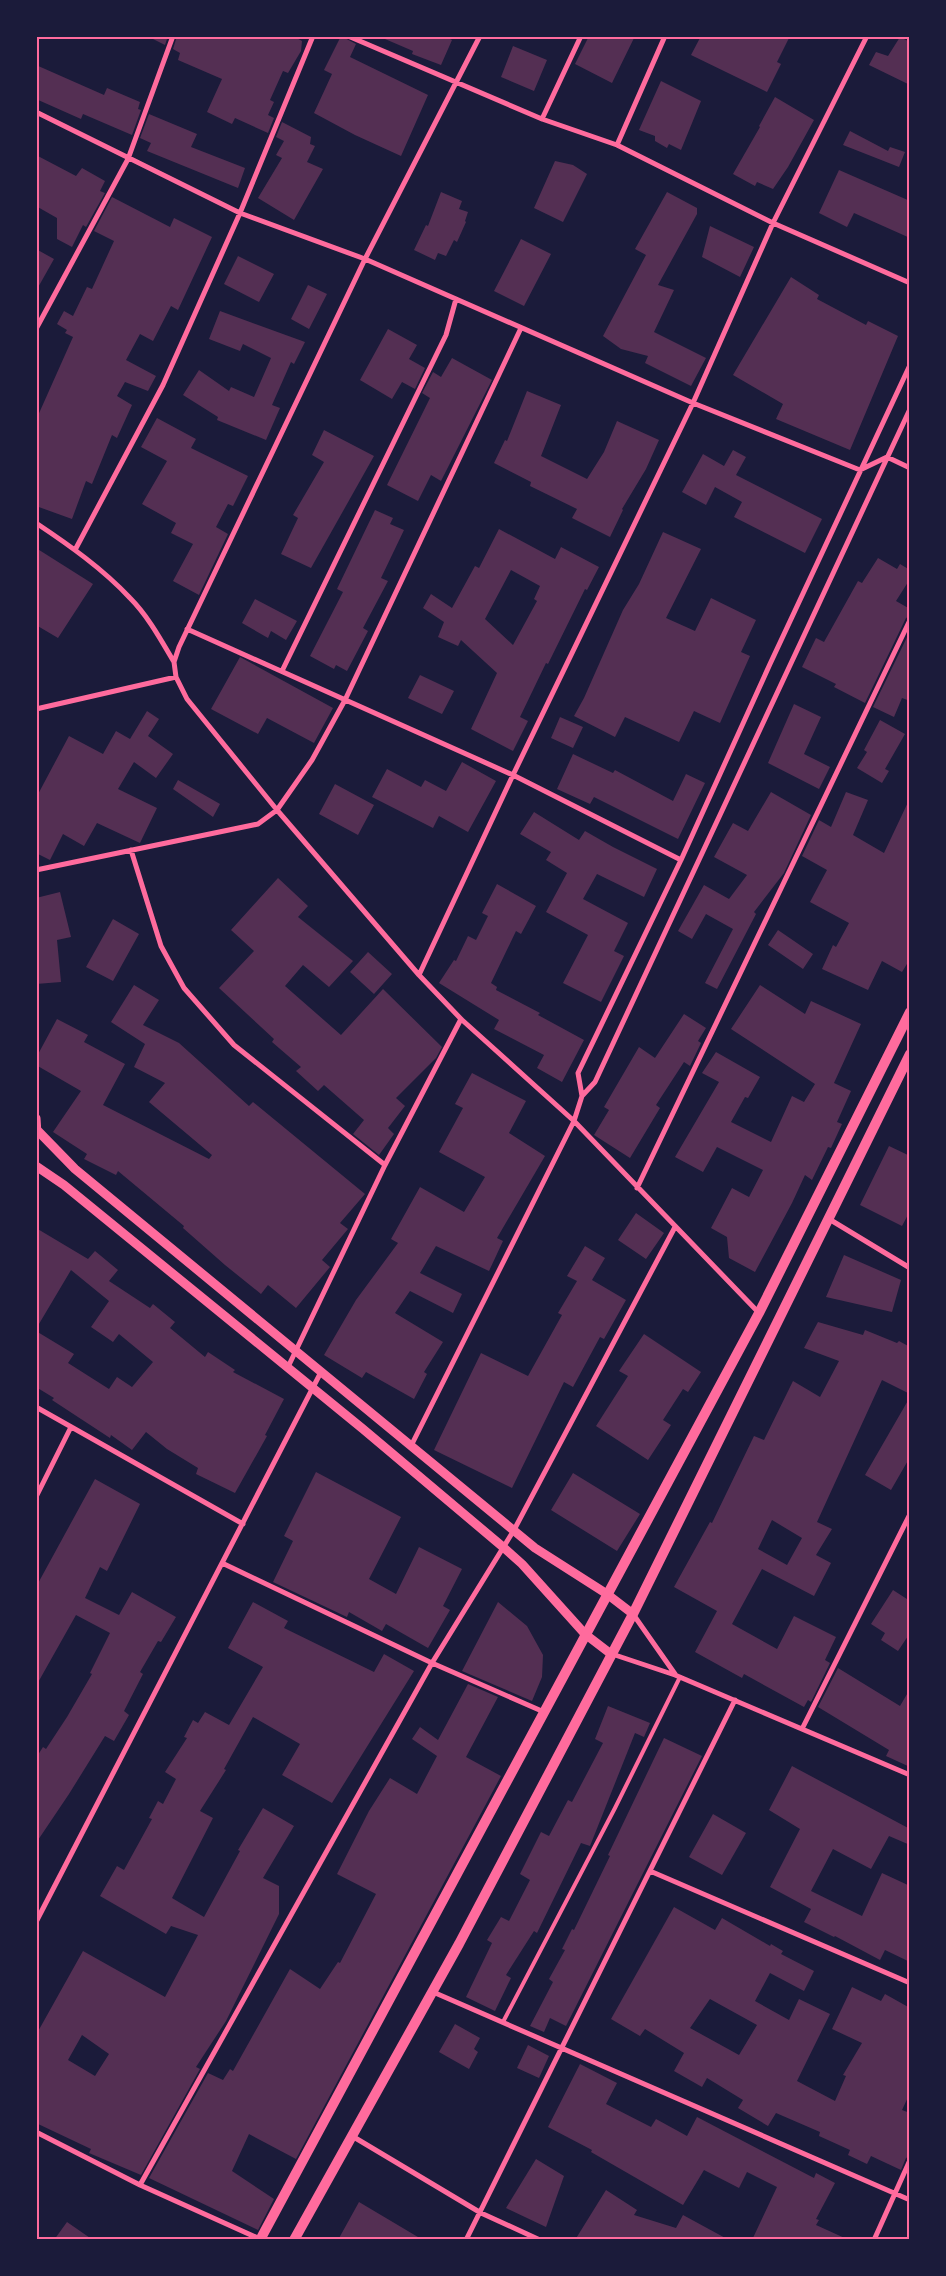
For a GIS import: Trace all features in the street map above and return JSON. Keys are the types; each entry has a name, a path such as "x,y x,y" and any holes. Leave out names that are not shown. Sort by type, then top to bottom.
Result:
{"main road":[{"path":"260,2239 759,1314 910,1012"},
{"path":"294,2240 433,1992 633,1614 910,1054"}],"street":[{"path":"36,329 38,319 128,159 173,36"},
{"path":"75,550 163,385 240,213 313,36"},
{"path":"348,36 542,119 617,145 773,223 910,283"},
{"path":"174,662 187,630 365,259 480,36"},
{"path":"542,119 581,36"},
{"path":"617,145 665,36"},
{"path":"419,975 513,774 692,403 773,223 867,36"},
{"path":"36,112 240,213 365,259 692,403 860,470 887,457"},
{"path":"282,671 446,335 456,299"},
{"path":"36,870 258,824 277,810 312,760 346,700 521,328"},
{"path":"582,1096 578,1073 681,860 910,365"},
{"path":"411,1446 574,1120 582,1096 595,1082 910,409"},
{"path":"887,457 910,468"},
{"path":"36,523 75,550 130,598 149,620 174,662 176,677 187,699 277,810 419,975 461,1019 574,1120 759,1314"},
{"path":"637,1188 910,620"},
{"path":"187,630 513,774 681,860"},
{"path":"36,709 176,677"},
{"path":"132,850 161,946 184,988 234,1046 384,1165"},
{"path":"288,1367 384,1165 461,1019"},
{"path":"36,1118 37,1134 75,1169 535,1548 607,1594 633,1614 678,1676"},
{"path":"36,1166 64,1185 288,1367 503,1547 522,1564 585,1634 611,1654 678,1676 910,1775"},
{"path":"828,1219 910,1268"},
{"path":"140,2186 432,1664 514,1530 675,1227"},
{"path":"36,1922 321,1372"},
{"path":"36,1407 243,1524"},
{"path":"36,1497 71,1427"},
{"path":"802,1729 910,1514"},
{"path":"222,1564 432,1664 544,1712"},
{"path":"466,2240 735,1700"},
{"path":"650,1871 910,1982"},
{"path":"433,1992 563,2047 910,2200"},
{"path":"36,2132 140,2186 260,2239"},
{"path":"352,2136 481,2213 540,2240"},
{"path":"874,2240 910,2160"}],"lane":[{"path":"503,2022 615,1808 678,1676"}],"building":[{"path":"147,36 168,36 165,45"},
{"path":"177,36 293,36 302,41 301,51 288,73 283,71 270,100 274,102 268,115 274,118 268,133 235,118 232,124 207,112 222,79 178,60 180,53 173,49"},
{"path":"341,36 356,44 350,57 428,95 401,156 355,135 314,113 332,74 324,70"},
{"path":"378,36 444,36 452,40 441,65 412,54 413,51"},
{"path":"589,36 635,36 612,83 575,64"},
{"path":"701,36 790,36 777,62 781,64 767,92 691,55"},
{"path":"900,37 910,42 910,85 869,65 876,52 888,56"},
{"path":"513,46 547,60 534,91 501,77"},
{"path":"36,65 104,95 107,88 140,102 138,109 141,110 132,135 83,114 81,119 36,99"},
{"path":"661,81 701,101 681,150 669,144 667,148 655,141 655,136 639,130"},
{"path":"775,97 814,120 788,167 773,189 757,182 755,186 733,174"},
{"path":"149,114 197,134 191,147 245,168 238,188 147,151 151,143 140,138"},
{"path":"282,122 311,137 310,144 315,146 307,162 323,169 294,220 258,198 282,158 276,155 284,141 276,137"},
{"path":"850,131 888,151 890,147 905,152 899,167 843,145"},
{"path":"36,155 76,176 82,168 105,181 100,191 105,193 86,227 83,225 72,247 57,239 57,218 36,206"},
{"path":"555,161 573,165 587,174 563,222 534,208"},
{"path":"839,170 910,201 910,238 854,213 847,227 819,213"},
{"path":"441,192 462,201 459,209 468,212 466,222 457,242 454,240 446,256 438,253 435,260 414,250 426,225 428,226"},
{"path":"667,192 697,208 697,214 658,285 674,290 654,332 706,358 691,386 645,363 648,356 621,349 603,336 646,255 635,249"},
{"path":"112,197 170,227 174,218 212,237 178,310 171,306 153,341 140,334 126,360 156,376 148,391 125,382 117,396 132,405 117,438 112,435 92,484 86,481 72,519 36,506 36,420 73,337 65,333 67,330 57,324 64,311 73,316 87,287 92,289 114,241 94,231"},
{"path":"710,226 754,247 740,277 702,257"},
{"path":"521,239 551,254 524,306 494,291"},
{"path":"36,249 54,259 36,291"},
{"path":"238,256 274,274 259,302 224,284"},
{"path":"791,277 819,295 817,299 866,325 868,321 898,336 850,450 776,419 783,404 733,375"},
{"path":"308,285 327,294 309,329 291,319"},
{"path":"220,311 305,342 294,364 291,362 272,405 280,408 266,440 217,420 218,417 183,395 199,370 229,391 231,387 254,397 271,358 243,344 240,351 209,339"},
{"path":"388,329 417,345 409,359 425,368 415,389 402,382 392,399 360,380"},
{"path":"452,358 492,380 441,481 431,475 418,501 387,485 430,398 422,393 433,372 441,377"},
{"path":"527,391 561,405 541,456 587,479 604,452 617,421 659,440 646,469 622,509 610,537 572,518 577,509 530,486 531,482 494,463 505,440 507,441"},
{"path":"157,418 196,439 191,448 248,476 233,506 228,504 216,527 228,534 199,595 173,581 193,544 171,533 176,523 142,504 167,461 141,447"},
{"path":"324,430 374,456 311,568 281,554 298,518 293,515 324,462 312,455"},
{"path":"733,450 746,457 736,475 822,519 805,553 734,517 742,502 715,487 706,505 682,492 703,454 724,466"},
{"path":"375,510 393,518 390,524 404,530 381,578 388,581 363,628 368,631 347,671 336,665 334,669 310,656 343,592 337,589"},
{"path":"499,529 555,559 561,547 599,567 587,590 585,589 548,664 546,663 520,717 528,721 513,751 471,729 497,673 461,640 458,646 438,637 444,622 423,608 431,594 452,608 475,566 479,568","holes":["511,570 540,586 534,599 537,601 513,645 485,619"]},
{"path":"663,532 701,549 666,618 695,631 711,598 756,620 741,652 750,656 720,723 694,711 679,742 625,717 615,737 574,716 584,698 623,610 639,584"},
{"path":"36,548 93,584 58,638 36,625"},
{"path":"878,558 897,569 900,564 910,570 910,579 896,601 910,609 910,616 906,618 865,703 834,687 836,684 802,667 816,638 824,642 858,581 862,583"},
{"path":"255,599 297,621 286,640 271,631 268,638 242,623"},
{"path":"910,631 910,701 902,698 894,717 873,707"},
{"path":"240,657 333,708 314,743 267,718 258,734 211,709"},
{"path":"420,675 454,691 442,714 408,698"},
{"path":"794,704 821,717 804,754 830,767 819,789 768,763"},
{"path":"147,711 159,719 148,736 173,754 156,778 134,762 118,789 157,808 140,843 97,823 84,846 63,834 50,860 36,853 36,798 69,736 103,754 116,731 130,739"},
{"path":"560,717 583,727 573,748 551,738"},
{"path":"880,720 905,734 885,769 889,771 882,783 857,768 867,752 864,750"},
{"path":"573,754 613,773 615,770 673,801 686,774 705,783 678,839 594,797 590,804 557,789"},
{"path":"462,762 496,781 468,832 439,816 433,828 372,797 387,769 421,787 425,780 446,791"},
{"path":"178,780 220,804 213,817 173,789"},
{"path":"335,784 374,805 358,835 319,814"},
{"path":"771,792 811,815 784,873 754,912 756,914 717,989 705,983 733,929 706,914 692,939 678,931 704,885 729,899 747,875 714,857 733,823 748,831"},
{"path":"846,792 868,800 853,835 884,853 910,798 910,959 902,972 882,961 868,990 822,969 833,945 836,947 849,923 810,902 827,870 802,856 819,820 831,827"},
{"path":"534,812 579,840 585,831 657,869 644,897 597,874 583,899 628,923 614,951 624,956 601,1002 563,983 588,935 546,912 567,873 546,860 551,852 520,834"},
{"path":"278,878 308,906 298,917 353,961 329,987 303,965 285,986 341,1035 383,989 442,1047 436,1058 396,1098 405,1106 388,1128 394,1134 379,1155 353,1134 364,1120 324,1085 318,1091 296,1071 301,1067 272,1042 274,1039 219,988 254,951 231,930"},
{"path":"497,884 536,906 521,934 516,931 491,983 497,987 496,990 540,1013 538,1015 584,1040 562,1082 537,1068 544,1055 494,1029 499,1020 439,983 454,960 456,961 468,936 476,940 488,916 482,913"},
{"path":"60,892 71,937 57,940 61,982 36,984 36,898"},
{"path":"113,919 139,934 113,981 86,967"},
{"path":"778,930 813,954 803,969 768,945"},
{"path":"368,952 392,974 374,994 350,972"},
{"path":"134,985 159,1000 143,1025 179,1043 249,1106 253,1102 365,1194 340,1223 348,1229 322,1260 330,1267 296,1308 268,1285 261,1294 118,1171 116,1175 84,1159 87,1154 53,1132 81,1091 36,1065 36,1058 57,1019 88,1035 84,1042 125,1064 103,1105 209,1159 212,1155 149,1102 165,1083 134,1067 145,1044 111,1022"},
{"path":"760,985 805,1014 811,1001 861,1024 834,1083 851,1091 837,1122 842,1124 831,1148 828,1147 812,1180 805,1175 755,1272 729,1258 727,1237 711,1228 732,1188 749,1197 763,1170 717,1147 703,1172 675,1157 719,1082 702,1073 716,1052 760,1077 748,1098 745,1097 731,1122 771,1142 792,1096 804,1102 815,1084 731,1029"},
{"path":"684,1014 706,1028 698,1041 701,1043 690,1066 684,1062 656,1105 660,1108 630,1158 594,1135 609,1110 604,1107 639,1047 655,1058"},
{"path":"472,1073 526,1101 509,1133 545,1156 497,1238 503,1241 489,1271 436,1246 420,1273 462,1294 453,1313 410,1291 395,1313 443,1342 424,1372 427,1374 414,1399 366,1372 362,1378 324,1355 356,1300 398,1243 391,1239 420,1187 464,1212 485,1177 439,1152 463,1108 455,1104"},
{"path":"889,1146 910,1156 910,1211 902,1226 860,1205"},
{"path":"636,1213 664,1233 646,1259 618,1240"},
{"path":"36,1228 88,1259 95,1251 118,1270 109,1281 150,1308 153,1304 175,1322 170,1328 205,1357 208,1352 235,1370 233,1372 284,1399 265,1435 267,1436 235,1493 196,1474 198,1468 167,1449 146,1432 132,1450 111,1435 110,1438 52,1400 54,1398 36,1387 36,1331 74,1354 68,1363 109,1389 117,1377 132,1387 153,1362 119,1334 113,1342 91,1327 109,1301 71,1270 36,1329"},
{"path":"585,1246 605,1258 592,1280 626,1300 604,1339 600,1337 573,1387 564,1382 512,1488 434,1450 481,1353 528,1376 562,1315 558,1313 577,1281 567,1276"},
{"path":"844,1255 901,1280 892,1312 826,1297"},
{"path":"818,1322 863,1335 865,1330 897,1343 899,1341 910,1347 910,1394 882,1380 817,1522 832,1529 816,1555 831,1563 814,1596 762,1569 732,1624 777,1649 794,1616 836,1637 825,1660 830,1663 811,1702 808,1700 804,1707 744,1674 742,1678 695,1652 717,1611 674,1587 710,1522 712,1523 754,1436 764,1440 793,1381 820,1397 839,1361 804,1348","holes":["772,1520 802,1538 787,1565 758,1549"]},
{"path":"644,1334 701,1372 688,1392 683,1389 663,1420 671,1425 648,1460 596,1426 628,1376 619,1371"},
{"path":"910,1397 910,1457 891,1490 865,1475"},
{"path":"316,1472 401,1517 369,1579 396,1594 419,1547 462,1569 443,1606 450,1610 428,1648 386,1624 382,1631 349,1612 347,1617 273,1582 293,1541 284,1536"},
{"path":"573,1473 640,1514 617,1551 551,1510"},
{"path":"95,1479 140,1504 107,1571 100,1567 85,1598 119,1615 132,1592 176,1617 161,1642 158,1641 140,1672 143,1674 124,1711 129,1715 114,1741 105,1736 36,1843 36,1758 43,1747 46,1749 67,1717 92,1674 90,1673 110,1633 76,1615 36,1686 36,1587"},
{"path":"893,1590 910,1601 910,1633 898,1651 881,1640 885,1633 871,1624"},
{"path":"253,1602 288,1621 284,1628 374,1672 384,1654 414,1671 332,1803 282,1775 300,1744 253,1717 224,1769 226,1770 200,1811 213,1818 172,1898 204,1917 240,1851 238,1850 263,1808 294,1826 263,1878 279,1886 279,1914 226,2021 196,2067 200,2069 141,2175 89,2153 91,2149 36,2123 36,2035 83,1951 165,1997 198,1935 171,1926 166,1934 100,1896 117,1866 124,1870 152,1819 149,1818 158,1801 163,1804 176,1779 165,1772 187,1738 184,1737 193,1720 198,1723 205,1712 229,1725 263,1667 228,1648","holes":["82,2035 109,2054 95,2076 68,2060"]},
{"path":"498,1602 527,1626 543,1655 542,1677 532,1701 462,1671"},
{"path":"838,1668 900,1706 910,1689 910,1767 886,1756 889,1750 818,1707"},
{"path":"468,1684 498,1697 466,1757 501,1776 296,2159 249,2134 232,2171 274,2199 258,2230 149,2178 208,2073 223,2080 230,2069 233,2071 290,1969 320,1989 338,1962 340,1963 376,1894 337,1874 369,1811 390,1778 417,1794 437,1756 412,1739 420,1727 438,1740"},
{"path":"608,1706 650,1723 644,1737 635,1733 590,1846 581,1843 537,1933 534,1931 506,1975 511,1978 495,2011 466,1997 492,1943 487,1940 501,1917 509,1921 530,1880 520,1874 541,1832 549,1836 568,1800 572,1802 603,1743 595,1739"},
{"path":"664,1738 702,1756 566,2026 550,2018 544,2032 530,2026 553,1982 549,1979 565,1950 562,1949 572,1929 574,1930 610,1856 608,1855"},
{"path":"792,1766 910,1829 910,1845 889,1836 871,1869 833,1849 811,1891 862,1916 882,1873 910,1886 910,1962 885,1950 880,1960 804,1922 811,1909 770,1887 800,1829 769,1810"},
{"path":"713,1814 746,1833 722,1875 689,1857"},
{"path":"674,1907 715,1930 722,1918 770,1946 771,1944 783,1951 781,1954 814,1971 804,1991 770,1973 755,2001 789,2020 799,1999 830,2014 797,2081 835,2101 846,2076 843,2075 862,2043 832,2029 852,1987 881,2001 885,1994 910,2008 910,2093 902,2110 910,2113 910,2156 906,2158 901,2170 871,2156 867,2164 848,2155 850,2150 819,2136 820,2132 776,2113 768,2126 738,2108 743,2100 707,2078 702,2087 674,2071 684,2053 645,2029 640,2036 611,2019","holes":["710,1999 757,2025 739,2055 690,2028"]},
{"path":"455,2024 480,2038 474,2049 478,2052 469,2069 439,2052"},
{"path":"528,2045 549,2056 539,2078 517,2068"},
{"path":"580,2064 617,2083 606,2104 651,2127 656,2119 687,2136 697,2117 814,2178 816,2173 835,2183 816,2219 819,2220 816,2225 849,2240 752,2240 777,2187 747,2172 739,2188 704,2170 683,2205 591,2152 592,2150 548,2127"},
{"path":"536,2159 564,2176 546,2227 506,2208"},
{"path":"606,2190 637,2210 634,2215 676,2228 683,2215 729,2240 575,2240"},
{"path":"359,2202 423,2240 338,2240"},
{"path":"67,2222 93,2240 54,2240"}]}
